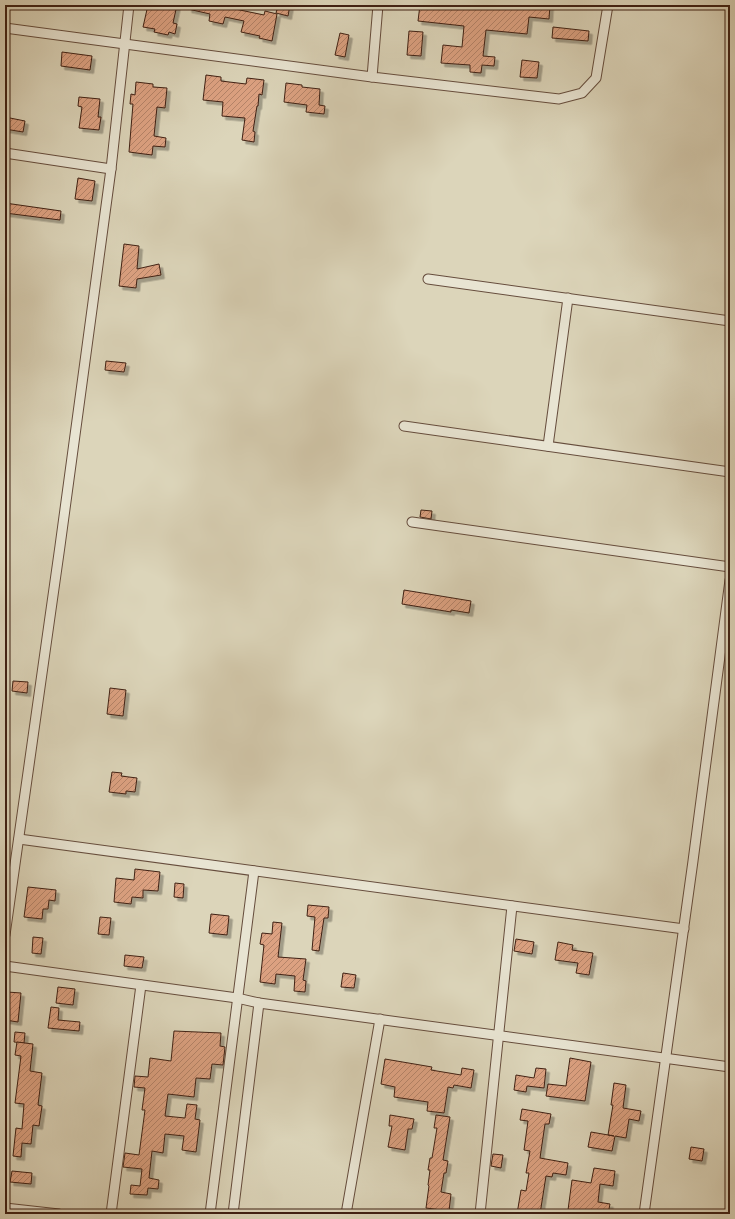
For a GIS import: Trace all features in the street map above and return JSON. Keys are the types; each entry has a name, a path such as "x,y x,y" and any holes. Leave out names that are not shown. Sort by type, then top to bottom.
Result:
{"street":[{"path":"5,934 60,546 111,169 129,5"},
{"path":"372,77 378,5"},
{"path":"5,28 372,77 559,99 582,93 596,78 608,5"},
{"path":"5,153 111,169"},
{"path":"428,279 730,320"},
{"path":"548,446 568,298"},
{"path":"404,426 730,472"},
{"path":"412,522 730,567"},
{"path":"644,1214 684,929 730,580"},
{"path":"19,839 684,929"},
{"path":"210,1214 254,871"},
{"path":"480,1214 512,906"},
{"path":"5,966 238,998 259,1003 730,1067"},
{"path":"111,1214 141,984"},
{"path":"233,1214 259,1003"},
{"path":"346,1214 380,1019"},
{"path":"5,1208 59,1214"}],"building":[{"path":"148,5 177,5 173,23 177,24 175,34 169,32 168,35 154,32 155,29 143,27"},
{"path":"189,5 213,5 227,8 227,5 236,5 235,9 264,15 265,11 277,14 272,41 259,38 260,36 241,32 244,21 225,17 223,24 209,21 210,14 188,9"},
{"path":"278,5 290,5 288,16 276,13"},
{"path":"420,5 469,9 469,5 550,5 549,19 529,17 527,34 486,30 483,56 495,57 494,66 482,65 481,73 470,72 470,65 441,63 443,45 462,47 464,26 418,21"},
{"path":"553,27 589,31 588,41 552,38"},
{"path":"409,31 423,32 421,56 407,55"},
{"path":"340,33 349,35 345,57 335,55"},
{"path":"62,52 92,56 90,70 61,66"},
{"path":"522,60 539,62 537,78 520,77"},
{"path":"206,75 221,77 221,81 246,84 247,78 264,80 262,95 259,94 257,106 253,131 255,132 254,142 242,140 245,118 222,116 223,102 203,100"},
{"path":"136,82 153,84 153,87 167,88 165,108 157,107 154,136 166,138 165,147 153,146 152,155 129,152 133,104 130,104 131,94 135,95"},
{"path":"286,83 320,89 319,105 325,106 324,114 306,112 307,105 284,102"},
{"path":"79,97 100,99 98,117 101,117 99,130 79,128 82,107 78,106"},
{"path":"5,117 25,121 23,132 5,129"},
{"path":"78,178 95,181 92,201 75,199"},
{"path":"5,203 61,211 60,220 5,213"},
{"path":"124,244 139,246 137,269 159,264 161,275 137,279 136,288 119,286"},
{"path":"106,361 126,363 124,372 105,370"},
{"path":"421,510 432,511 431,519 420,517"},
{"path":"404,590 471,601 469,613 451,610 451,612 402,604"},
{"path":"13,681 28,682 27,693 12,691"},
{"path":"110,688 126,690 123,716 107,714"},
{"path":"112,772 122,773 121,776 137,778 135,792 126,791 126,794 109,792"},
{"path":"135,869 160,872 158,891 143,890 143,898 132,897 131,904 114,902 116,878 134,880"},
{"path":"175,883 184,884 183,898 174,897"},
{"path":"28,887 56,890 55,901 49,900 48,909 43,909 42,919 24,917"},
{"path":"308,905 329,907 328,918 324,918 319,951 312,950 315,917 307,916"},
{"path":"211,914 229,916 227,935 209,933"},
{"path":"100,917 111,918 109,935 98,934"},
{"path":"273,922 282,923 278,957 306,959 303,980 306,981 305,992 294,991 295,976 276,974 275,984 260,982 264,945 260,944 262,933 272,934"},
{"path":"33,937 43,938 41,954 32,953"},
{"path":"516,939 534,942 532,954 514,951"},
{"path":"558,942 573,945 572,950 593,953 589,975 576,973 578,963 555,960"},
{"path":"125,955 144,957 142,968 124,966"},
{"path":"343,973 356,975 354,988 341,987"},
{"path":"58,987 75,989 73,1005 56,1003"},
{"path":"7,992 21,993 18,1022 5,1020"},
{"path":"51,1007 59,1008 58,1020 80,1022 79,1031 48,1028"},
{"path":"174,1031 221,1033 220,1046 225,1047 223,1065 212,1064 210,1079 196,1078 194,1097 168,1094 165,1116 185,1118 187,1104 197,1105 195,1119 200,1120 196,1152 182,1150 184,1136 165,1134 163,1153 152,1151 149,1178 159,1180 158,1189 148,1188 147,1195 130,1194 131,1185 140,1186 142,1169 123,1167 125,1153 139,1155 145,1110 142,1110 145,1088 134,1087 135,1076 148,1077 150,1058 171,1061"},
{"path":"15,1032 25,1033 24,1043 14,1042"},
{"path":"17,1042 33,1044 30,1071 42,1073 38,1105 42,1106 39,1126 33,1125 31,1144 22,1143 21,1157 13,1156 16,1128 22,1129 24,1104 15,1103 21,1056 15,1055"},
{"path":"570,1058 591,1062 585,1101 546,1096 548,1084 566,1086"},
{"path":"385,1059 432,1067 431,1070 461,1075 462,1068 474,1070 471,1088 454,1085 453,1088 448,1087 444,1113 427,1111 428,1102 394,1097 395,1087 381,1084"},
{"path":"536,1068 546,1069 544,1088 527,1086 526,1092 514,1090 516,1075 534,1078"},
{"path":"614,1083 626,1085 623,1108 641,1111 639,1121 629,1119 626,1138 615,1136 612,1151 588,1147 591,1132 608,1135 613,1105 611,1105"},
{"path":"522,1109 551,1114 549,1124 545,1124 540,1158 568,1163 566,1175 553,1173 552,1177 546,1176 540,1214 517,1214 521,1190 526,1191 529,1173 526,1173 530,1151 524,1150 528,1121 520,1120"},
{"path":"390,1115 414,1119 412,1129 408,1129 405,1150 388,1147 392,1126 389,1126"},
{"path":"436,1115 450,1117 443,1160 448,1161 446,1173 444,1173 441,1192 451,1194 449,1211 426,1208 430,1170 428,1170 430,1158 432,1158 437,1128 434,1128"},
{"path":"691,1147 704,1149 702,1161 689,1159"},
{"path":"493,1154 503,1155 501,1168 491,1166"},
{"path":"594,1168 615,1171 613,1186 600,1184 598,1202 610,1204 608,1214 592,1214 568,1210 572,1180 591,1183"},
{"path":"12,1171 32,1173 31,1184 10,1182"}]}
